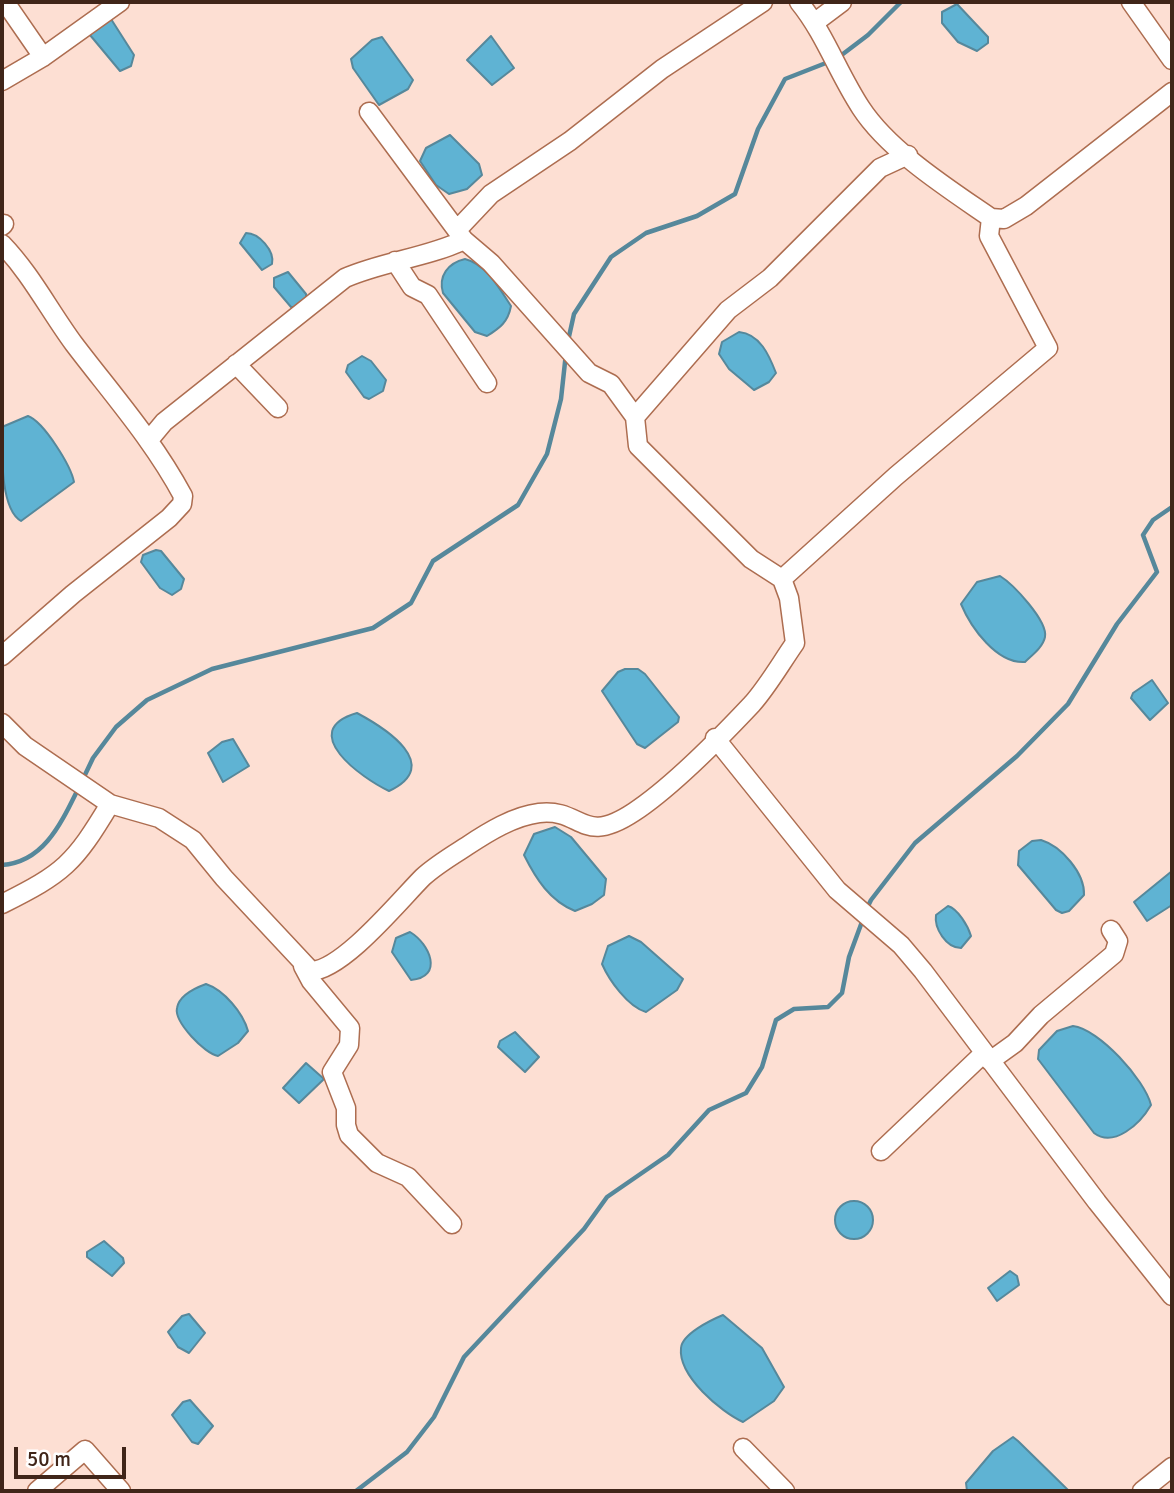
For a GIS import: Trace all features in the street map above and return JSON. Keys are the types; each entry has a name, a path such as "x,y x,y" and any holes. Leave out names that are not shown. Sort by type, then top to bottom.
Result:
{"street":[{"path":"5,2 43,57"},
{"path":"2,81 43,57 120,2"},
{"path":"149,440 164,422 345,278 395,261 444,250 461,235 491,194 570,141 662,69 763,2"},
{"path":"799,2 814,23 862,109 881,132 991,218 1004,219 1037,198 1172,92"},
{"path":"814,23 842,2"},
{"path":"1131,2 1172,60"},
{"path":"303,966 311,971 329,967 388,915 425,875 506,823 540,813 564,816 592,828 603,828 632,813 662,792 753,703 795,643 789,598 782,579 751,559 638,446 635,416 611,384 589,373 491,263 461,235 369,113"},
{"path":"635,416 728,310 770,278 880,168 908,155"},
{"path":"782,579 896,476 1048,348 989,236 991,218"},
{"path":"2,244 20,262 73,342 149,440 183,496 183,504 2,656"},
{"path":"395,261 412,287 428,295 487,383"},
{"path":"236,364 278,408"},
{"path":"2,723 26,746 110,804 159,818 193,840 303,966 311,981 350,1028 349,1045 332,1072 346,1108 349,1135 377,1163 408,1177 452,1224"},
{"path":"715,738 851,905 877,924 923,971 1172,1296"},
{"path":"2,904 58,874 79,854 110,804"},
{"path":"881,1151 987,1057 1015,1043 1041,1015 1114,954 1118,941 1111,930"},
{"path":"743,1448 785,1491"},
{"path":"37,1491 85,1450 121,1491"},
{"path":"1142,1491 1172,1467"}],"water":[{"path":"957,4 988,37 988,43 977,51 958,42 942,23 942,12"},
{"path":"111,19 134,55 131,66 120,71 90,35 91,28"},
{"path":"491,36 514,68 492,85 467,60"},
{"path":"382,37 413,80 408,89 379,105 353,68 351,59 372,40"},
{"path":"450,135 479,164 482,175 467,189 449,194 436,185 420,161 426,148"},
{"path":"246,233 256,236 265,244 271,254 272,264 262,270 240,243"},
{"path":"465,259 486,272 511,306 503,324 487,336 475,332 443,293 442,281 446,271"},
{"path":"288,272 306,294 306,298 296,307 291,307 274,287 274,278"},
{"path":"739,332 758,341 776,373 769,382 754,390 729,369 719,354 722,342"},
{"path":"362,356 371,361 386,380 383,391 369,399 364,397 346,372 348,365"},
{"path":"28,416 42,427 56,445 74,482 21,521 14,515 6,493 2,465 2,427"},
{"path":"161,551 184,579 181,589 172,595 160,588 141,562 143,555"},
{"path":"1000,576 1036,613 1044,630 1042,644 1025,662 1005,657 986,643 961,604 977,582"},
{"path":"638,669 645,674 679,717 678,722 645,748 637,744 602,691 618,672"},
{"path":"1152,680 1168,703 1150,720 1131,698 1133,693"},
{"path":"357,713 394,737 410,759 411,770 405,781 389,791 351,766 333,742 332,731 340,721"},
{"path":"233,739 249,766 223,782 208,753 222,742"},
{"path":"555,827 571,837 606,879 604,895 575,911 551,895 524,855 534,834"},
{"path":"1041,840 1064,854 1081,878 1084,895 1069,911 1062,913 1056,910 1018,865 1019,851 1032,841"},
{"path":"1172,871 1172,905 1147,921 1134,902"},
{"path":"948,906 962,918 971,936 961,948 950,945 937,926 936,915"},
{"path":"410,932 423,944 430,959 428,973 411,980 392,952 396,938"},
{"path":"629,936 641,942 683,979 677,990 646,1012 626,999 609,978 602,964 608,946"},
{"path":"206,984 232,1003 248,1031 238,1043 218,1056 206,1050 191,1036 177,1014 178,1004 184,996"},
{"path":"1073,1026 1095,1036 1120,1057 1147,1095 1151,1105 1140,1120 1118,1136 1102,1137 1094,1133 1038,1059 1039,1050 1057,1031"},
{"path":"515,1032 539,1057 525,1072 498,1047 500,1041"},
{"path":"306,1063 324,1079 299,1103 283,1088"},
{"path":"854,1201 867,1207 873,1220 867,1233 854,1239 841,1233 835,1220 841,1207"},
{"path":"104,1241 123,1258 124,1263 112,1276 87,1257 87,1252"},
{"path":"1010,1271 1017,1276 1019,1285 997,1301 988,1288"},
{"path":"189,1314 205,1333 189,1353 178,1347 168,1332 182,1316"},
{"path":"723,1315 762,1348 784,1387 774,1401 743,1422 703,1392 686,1370 682,1359 681,1348 686,1338 698,1328"},
{"path":"190,1400 213,1426 198,1444 192,1442 172,1415 183,1402"},
{"path":"1013,1437 1069,1491 967,1491 966,1483 993,1451"}],"waterway":[{"path":"839,57 868,35 901,2"},
{"path":"568,341 574,314 611,257 646,233 697,216 735,194 758,129 785,79 831,61"},
{"path":"83,779 93,758 116,727 147,700 212,669 373,628 411,603 433,561 518,505 547,454 561,399 566,353"},
{"path":"866,910 915,843 1017,756 1068,704 1117,624 1157,572 1143,535 1153,520 1172,507"},
{"path":"2,865 17,862 41,848 59,826 79,787"},
{"path":"356,1491 407,1452 434,1417 464,1357 584,1229 607,1197 668,1155 709,1110 746,1093 762,1067 776,1020 794,1009 828,1007 842,993 849,957 863,919"}]}
